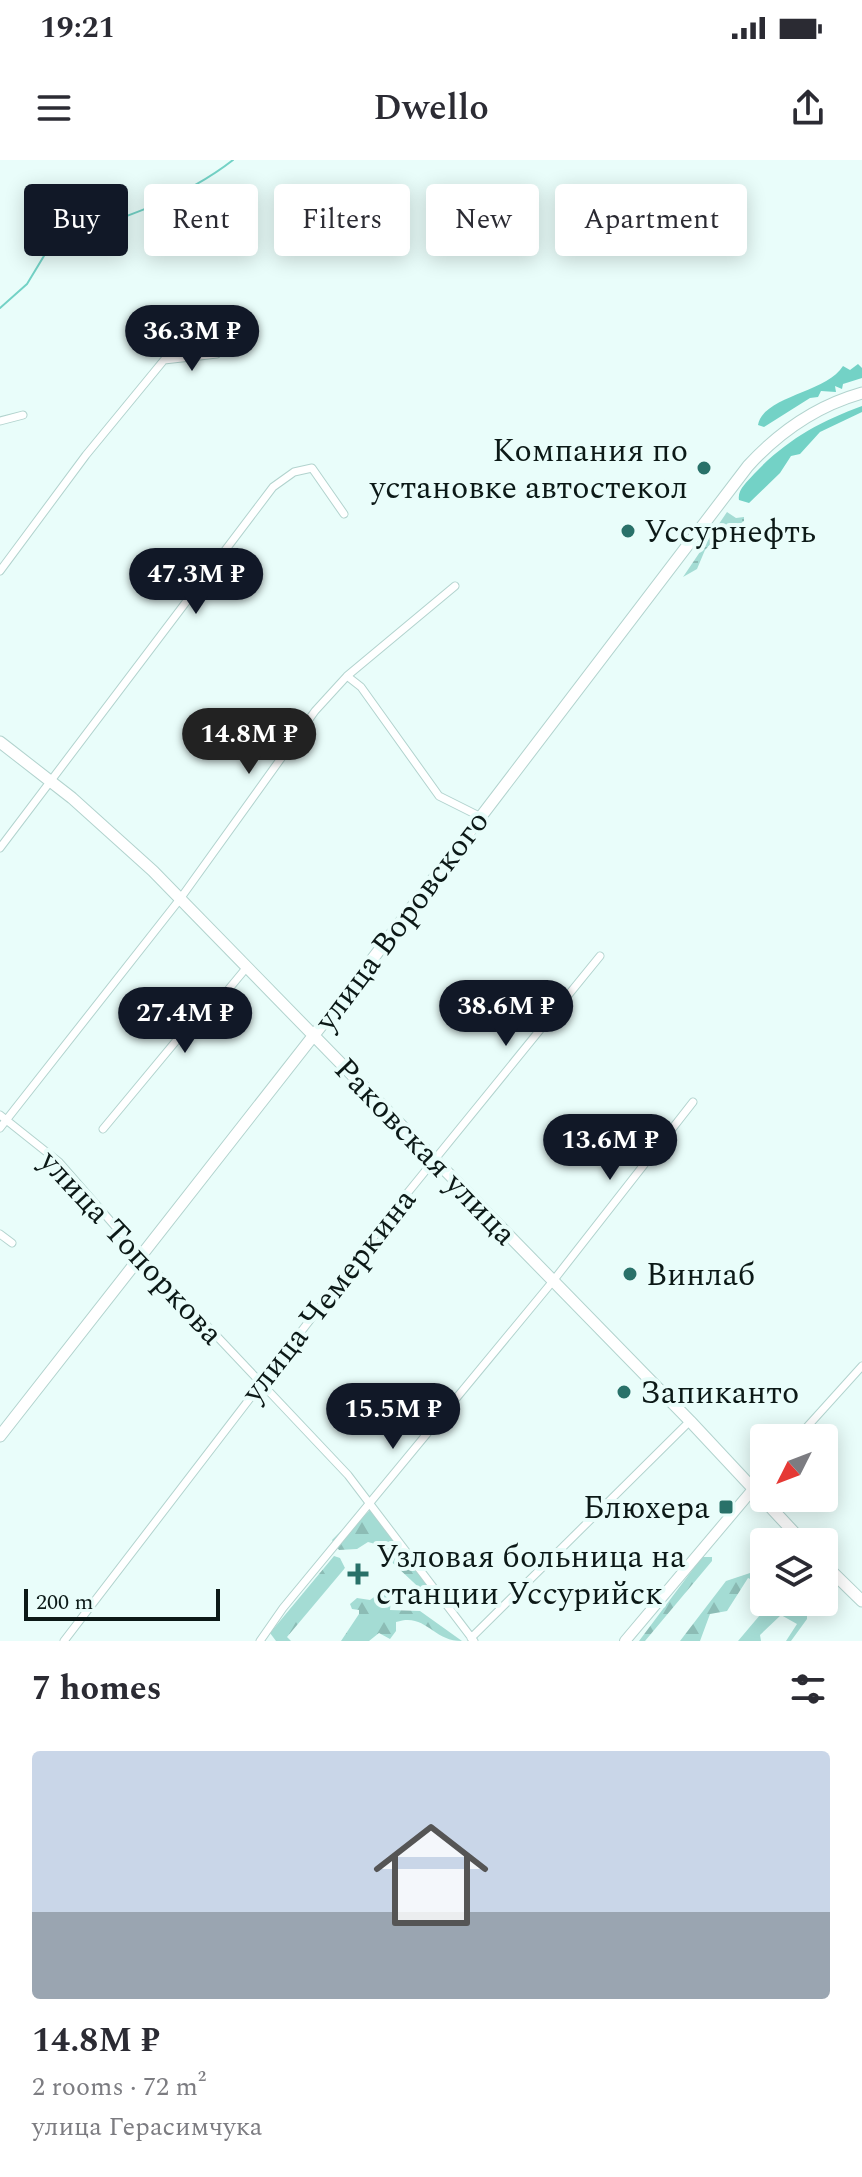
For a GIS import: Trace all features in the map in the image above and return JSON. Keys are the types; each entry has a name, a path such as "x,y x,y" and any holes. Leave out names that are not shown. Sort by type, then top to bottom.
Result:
{"main road":[{"name":"улица Воровского","path":"0,1436 314,1035 748,466 787,429 827,405 862,393"},
{"name":"Раковская улица","path":"0,742 51,781 180,899 750,1484"},
{"path":"625,1641 750,1493"},
{"name":"Раковская улица","path":"776,1512 790,1528"},
{"path":"838,1578 862,1601"}],"street":[{"path":"0,571 86,455 164,360 217,354"},
{"path":"0,421 23,415"},
{"path":"0,848 273,487 294,472 312,468 344,514"},
{"path":"0,1128 4,1117 180,899 315,711 347,676 455,586"},
{"path":"347,676 361,687 439,796 481,817"},
{"name":"улица Чемеркина","path":"64,1641 259,1384 600,956"},
{"path":"103,1129 205,1006 218,1002 247,967"},
{"path":"260,1641 553,1281 693,1102"},
{"name":"улица Топоркова","path":"4,1117 59,1162 141,1256 371,1501 473,1639"},
{"path":"0,1234 12,1243"},
{"path":"810,1424 862,1366"},
{"path":"473,1639 635,1471 690,1421"}],"green space":[{"path":"727,512 736,518 744,517 744,521 727,533 725,529 705,550 697,569 683,577"},
{"path":"370,1510 436,1596 428,1596 381,1552 379,1545 368,1542 357,1549 339,1550 332,1540 341,1531 346,1535"},
{"path":"334,1556 340,1558 345,1568 287,1637 291,1641 276,1641 270,1633"},
{"path":"702,1557 712,1557 712,1561 645,1641 639,1641"},
{"path":"750,1573 750,1579 727,1611 710,1614 700,1641 680,1641 726,1581"},
{"path":"378,1594 386,1594 391,1600 390,1610 420,1611 462,1641 443,1637 422,1624 406,1620 396,1622 396,1631 390,1639 379,1633 369,1641 341,1641 359,1614 359,1610 352,1609 350,1604 357,1598 370,1600"},
{"path":"759,1616 780,1616 760,1635 761,1641 738,1641"},
{"path":"783,1616 807,1616 791,1641 786,1641 797,1624"}],"shaded area":[{"path":"858,364 862,368 862,378 843,384 842,389 835,386 836,392 821,391 818,397 810,398 764,427 758,425 762,415 771,407 823,383 843,366 850,370"},
{"path":"862,406 862,412 820,432 800,454 791,456 780,473 749,503 739,500 746,483 778,451 817,426"}],"waterway":[{"path":"0,308 27,284 53,241 170,198 233,160"}],"place":[{"name":"Компания по установке автостекол","path":"704,468"},
{"name":"Уссурнефть","path":"628,531"},
{"name":"Винлаб","path":"630,1274"},
{"name":"Запиканто","path":"624,1392"},
{"name":"Блюхера","path":"726,1507"},
{"name":"Узловая больница на станции Уссурийск","path":"358,1574"}]}
